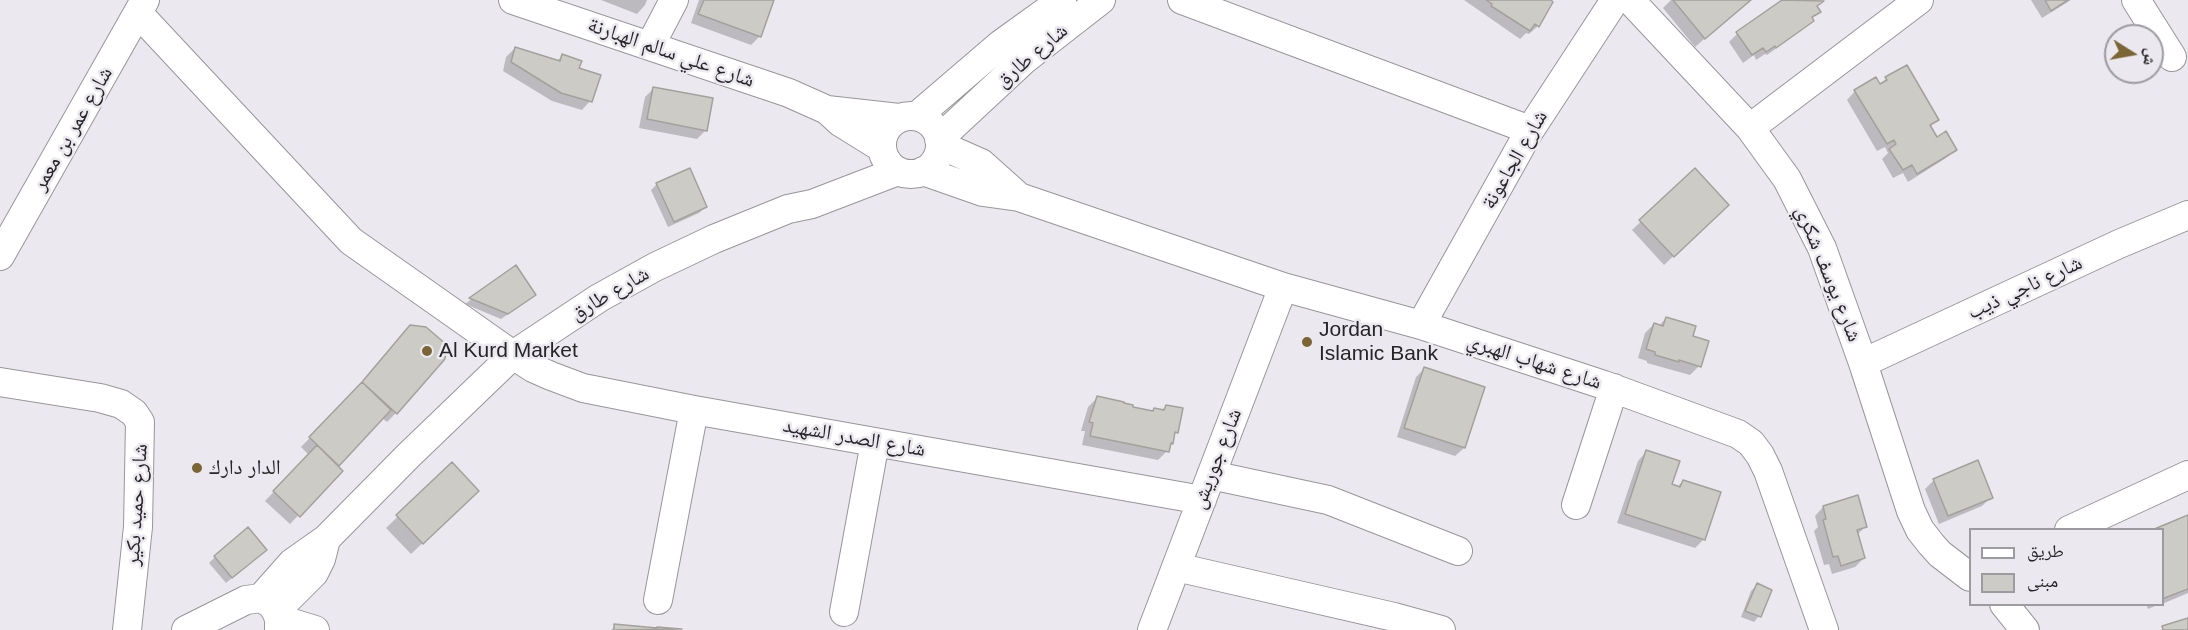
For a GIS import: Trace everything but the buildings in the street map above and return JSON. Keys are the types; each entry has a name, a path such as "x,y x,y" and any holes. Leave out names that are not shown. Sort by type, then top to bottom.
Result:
{"street":[{"name":"شارع علي سالم الهبارنة","path":"513,0 789,93 827,110 848,129 897,161"},
{"path":"650,46 674,0"},
{"name":"شارع طارق","path":"908,117 1001,44 1062,0"},
{"name":"شارع طارق","path":"939,142 1024,60 1101,0"},
{"path":"1182,0 1530,130"},
{"name":"شارع الجاعونة","path":"1421,325 1530,130 1616,0"},
{"name":"شارع يوسف شكري","path":"1630,0 1750,128 1787,178 1822,248 1920,530 1940,554 1969,575"},
{"path":"1750,128 1919,0"},
{"path":"2136,0 2172,57"},
{"name":"شارع عمر بن معمر","path":"0,256 142,7"},
{"name":"شارع الصدر الشهيد","path":"142,7 351,242 513,355 551,376 583,388 874,442 1206,488 1328,501 1458,551"},
{"name":"شارع علي سالم الهبارنة","path":"827,110 908,117"},
{"path":"908,117 925,119 932,125 939,142 938,155 932,164 897,161 885,130 891,123 908,117"},
{"name":"شارع شهاب الهبري","path":"939,142 981,163 1018,197"},
{"name":"شارع طارق","path":"186,630 246,600 274,615 314,573 321,559 326,539 409,455 513,355 599,298 655,267 714,239 788,209 831,180 897,161"},
{"name":"شارع شهاب الهبري","path":"897,161 983,192 1018,197 1283,287 1421,325 1614,388 1738,434 1751,443 1768,471 1820,626"},
{"name":"شارع ناجي ذيب","path":"1863,363 2120,244 2188,216"},
{"name":"شارع جوريش","path":"1152,630 1283,287"},
{"name":"شارع حميد بكير","path":"0,382 100,398 121,404 134,413 140,422 138,527 127,630"},
{"path":"1576,505 1614,388"},
{"path":"658,600 694,410"},
{"path":"844,612 874,442"},
{"path":"2073,528 2188,475"},
{"path":"1176,567 1394,616 1441,630"},
{"path":"2006,606 2025,630"},
{"path":"274,615 315,630"}],"place":[{"name":"Jordan Islamic Bank","path":"1307,342"},
{"name":"Al Kurd Market","path":"427,351"},
{"name":"الدار دارك","path":"197,468"}]}
